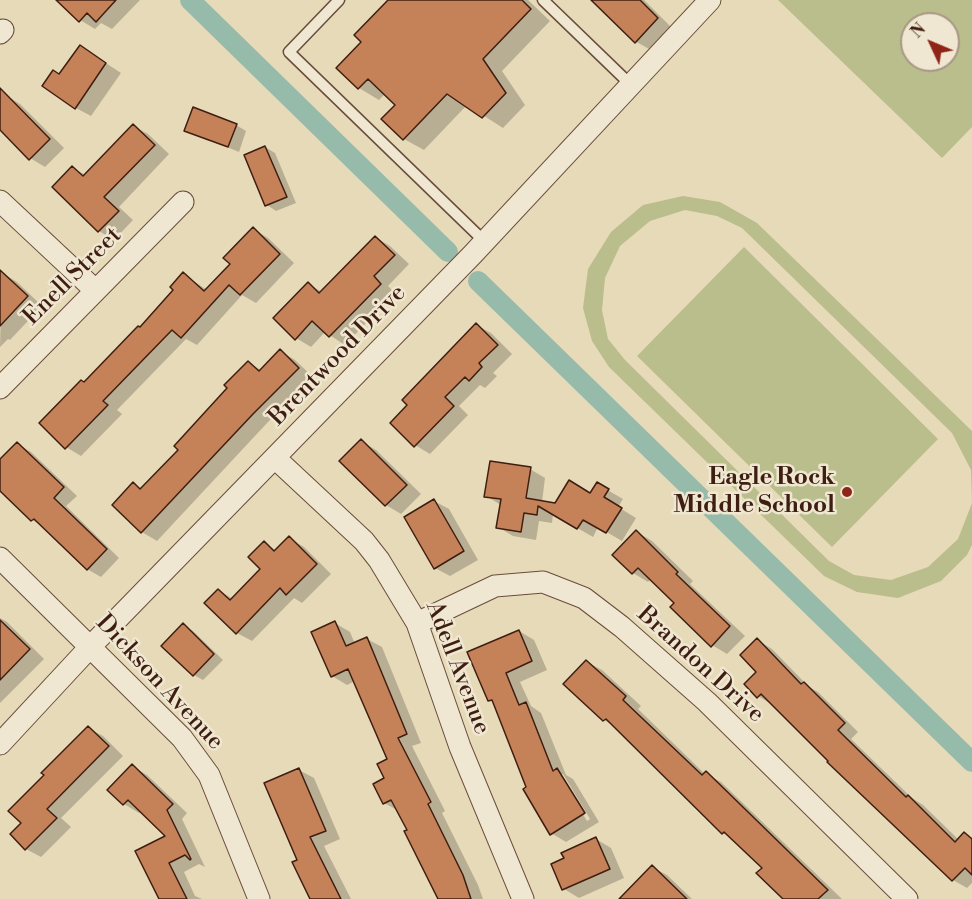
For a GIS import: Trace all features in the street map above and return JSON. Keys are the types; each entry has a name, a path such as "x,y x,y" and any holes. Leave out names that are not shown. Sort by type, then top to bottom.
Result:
{"street":[{"name":"Brentwood Drive","path":"0,744 91,646 484,241 710,0"},
{"path":"0,201 95,290"},
{"name":"Enell Street","path":"0,388 183,202"},
{"name":"Adell Avenue","path":"275,458 364,541 379,560 417,622 460,747 523,899"},
{"name":"Dickson Avenue","path":"0,558 182,738 209,775 259,899"},
{"name":"Brandon Drive","path":"417,622 495,586 543,582 584,598 622,627 706,702 907,899"}],"lane":[{"path":"339,0 289,52 484,241"},
{"path":"543,0 630,85"}],"green space":[{"path":"778,0 972,0 972,127 942,158"},
{"path":"683,196 720,202 757,223 972,431 972,503 972,545 967,555 941,581 898,598 857,592 824,576 609,367 592,341 583,308 588,269 611,232 643,205","holes":["685,210 717,216 742,228 952,433 971,470 972,503 958,539 928,567 891,580 854,575 829,561 625,360 608,339 602,310 605,278 620,246 650,221"]},
{"path":"744,247 938,439 832,547 637,356"}],"building":[{"path":"56,0 116,0 96,22 87,13 79,22"},
{"path":"388,0 522,0 531,9 483,59 506,93 482,118 447,94 403,140 381,119 395,105 368,79 358,89 336,68 361,42 354,35"},
{"path":"591,0 640,0 658,18 635,43"},
{"path":"80,45 106,63 75,109 42,86 53,70 59,74"},
{"path":"0,88 50,139 29,160 0,130"},
{"path":"193,107 237,124 228,147 184,131"},
{"path":"133,124 155,145 104,197 119,211 98,232 52,187 72,166 83,176"},
{"path":"265,146 287,197 265,206 244,155"},
{"path":"253,227 280,254 240,295 229,285 181,338 172,330 103,401 108,405 65,449 39,423 81,380 84,382 138,326 140,327 173,290 170,287 183,272 204,291 230,264 223,258"},
{"path":"375,236 395,255 374,276 381,284 329,337 312,321 295,340 273,318 308,282 319,293"},
{"path":"0,270 28,296 0,326"},
{"path":"476,323 498,345 479,363 482,367 469,381 465,377 445,397 454,406 414,447 390,423 407,405 402,400"},
{"path":"280,349 299,368 141,533 112,505 133,482 140,489 178,450 174,446 227,388 224,385 248,361 259,371"},
{"path":"361,439 407,485 385,506 339,461"},
{"path":"17,442 64,487 54,498 107,549 87,570 34,519 31,521 0,491 0,459"},
{"path":"490,461 531,467 526,498 555,503 569,480 590,493 597,482 609,489 604,497 622,508 606,533 583,520 577,529 538,506 537,515 524,513 521,532 496,528 501,499 484,497"},
{"path":"434,499 464,551 434,569 404,517"},
{"path":"636,530 678,572 676,574 730,626 711,647 670,607 674,603 638,568 632,574 612,555"},
{"path":"289,536 317,564 286,595 280,588 236,634 204,603 218,589 230,600 260,569 248,557 264,541 274,551"},
{"path":"0,620 30,649 0,680"},
{"path":"335,621 346,646 367,637 407,734 398,738 431,802 428,804 463,875 471,899 438,899 391,800 383,804 373,784 384,778 377,764 387,759 348,669 331,677 311,632"},
{"path":"183,623 214,654 193,676 161,646"},
{"path":"519,630 532,661 506,673 519,705 526,702 553,771 557,768 585,813 550,835 523,789 526,787 492,700 488,701 467,652"},
{"path":"757,638 801,684 804,682 845,723 838,730 906,797 908,795 955,842 964,832 972,839 972,875 965,868 952,881 827,762 761,694 757,698 744,684 756,672 740,655"},
{"path":"586,660 626,696 623,700 702,775 706,771 828,890 818,899 783,899 756,873 762,868 724,832 722,834 606,719 603,721 563,684"},
{"path":"88,726 109,746 47,809 57,818 25,850 10,834 21,823 8,811 44,775 41,773"},
{"path":"132,764 173,804 167,810 191,859 185,855 169,863 187,899 159,899 135,851 165,836 128,800 123,805 107,790"},
{"path":"299,768 326,831 310,837 341,899 310,899 292,862 297,860 264,783"},
{"path":"596,837 610,869 562,890 551,864 564,858 561,853"},
{"path":"652,865 687,899 619,899"}],"waterway":[{"path":"190,0 448,252"},
{"path":"478,281 972,762"}],"place":[{"name":"Eagle Rock Middle School","path":"847,492"}]}
